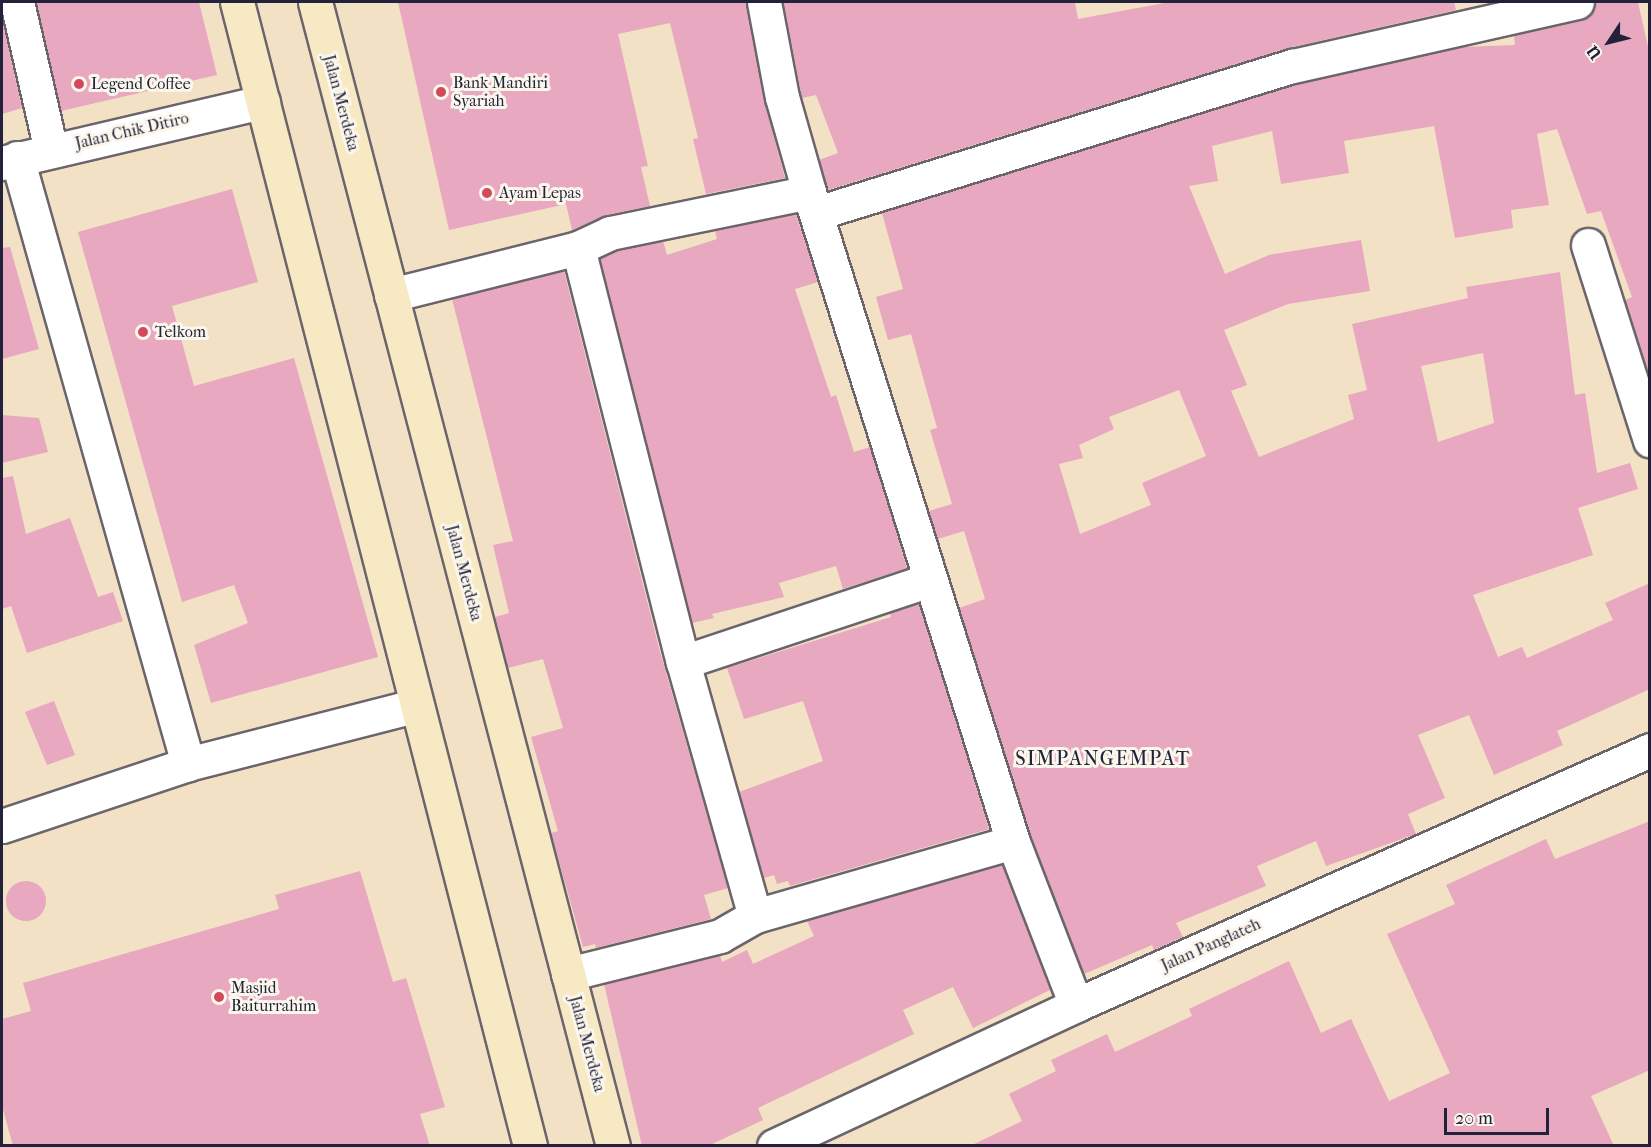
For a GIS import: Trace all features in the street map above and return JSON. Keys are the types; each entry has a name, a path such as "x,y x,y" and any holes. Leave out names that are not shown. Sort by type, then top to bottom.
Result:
{"main road":[{"path":"237,2 417,705 519,1139"},
{"name":"Jalan Merdeka","path":"315,2 613,1146"}],"street":[{"path":"17,2 51,150"},
{"path":"764,2 782,97 930,580 1013,842 1076,1005"},
{"path":"392,295 578,248 610,233 813,203 1293,66 1509,9 1577,2"},
{"name":"Jalan Chik Ditiro","path":"9,160 263,102"},
{"path":"9,160 188,764"},
{"path":"1588,245 1650,440"},
{"path":"578,248 683,662 755,916"},
{"path":"683,662 930,580"},
{"path":"2,826 188,764 417,705"},
{"name":"Jalan Panglateh","path":"774,1146 1076,1005 1650,750"},
{"path":"568,974 720,936 755,916 1013,842"}],"building":[{"path":"36,2 199,2 217,75 61,111"},
{"path":"398,2 746,2 764,100 785,178 706,194 693,139 698,138 670,23 618,34 648,166 641,167 650,206 606,215 572,230 566,204 449,230"},
{"path":"783,2 1075,2 1078,19 1170,2 1454,2 1456,10 1288,48 828,190 819,160 838,153 816,95 802,98"},
{"path":"1595,2 1638,2 1650,56 1650,377 1625,300 1632,297 1601,211 1587,214 1557,129 1537,134 1549,205 1511,210 1513,228 1455,238 1434,126 1344,141 1349,173 1281,184 1272,131 1212,146 1218,181 1189,186 1225,274 1269,255 1361,240 1370,291 1288,304 1224,330 1247,385 1231,391 1259,457 1354,419 1348,395 1367,390 1352,324 1468,298 1466,287 1560,272 1575,395 1585,393 1597,473 1630,463 1638,489 1578,508 1593,555 1473,595 1498,657 1522,647 1527,658 1613,620 1605,603 1650,583 1650,689 1557,731 1563,745 1494,775 1469,715 1418,735 1445,798 1408,814 1416,834 1326,866 1316,841 1257,866 1266,886 1176,923 1183,937 1154,950 1152,945 1084,974 1031,836 959,608 985,599 964,531 938,539 929,511 952,504 930,430 937,428 911,334 888,340 876,297 903,289 882,213 1298,84 1463,47 1515,45 1514,35 1589,16","holes":["1483,353 1494,423 1438,442 1421,366","1179,390 1206,456 1142,483 1151,505 1080,534 1059,464 1083,458 1079,445 1114,429 1109,417"]},
{"path":"2,18 22,108 2,114"},
{"path":"232,189 258,282 172,306 194,386 294,358 378,657 211,703 194,645 248,623 234,585 182,602 78,232"},
{"path":"796,214 818,282 795,289 831,397 836,395 854,452 870,447 907,568 843,589 836,566 779,583 784,597 712,614 714,618 692,623 600,258 616,251 663,241 667,255 717,239 715,231"},
{"path":"10,247 39,349 2,359 2,248"},
{"path":"564,271 660,652 728,888 704,895 711,919 596,948 595,944 583,947 551,833 558,831 531,737 563,728 543,659 508,668 495,617 509,613 493,545 513,541 452,299"},
{"path":"2,415 39,418 48,452 2,463"},
{"path":"13,476 26,534 70,518 98,597 113,592 123,621 27,653 11,606 2,609 2,478"},
{"path":"919,604 989,829 790,886 788,881 777,884 774,875 764,878 739,792 823,761 803,701 744,719 727,668 891,617 890,613"},
{"path":"54,701 75,755 47,765 25,712"},
{"path":"1650,821 1650,1070 1591,1096 1614,1146 970,1146 1022,1121 1009,1094 1056,1071 1051,1060 1107,1034 1115,1052 1192,1016 1189,1009 1289,961 1321,1033 1351,1019 1389,1101 1450,1073 1387,934 1455,904 1446,885 1546,839 1555,859"},
{"path":"1002,865 1050,990 973,1028 953,987 903,1010 914,1034 758,1108 763,1120 708,1146 642,1146 604,984 720,955 722,962 747,950 753,964 814,936 807,921"},
{"name":"Masjid Baiturrahim","path":"360,871 393,982 406,978 445,1107 420,1114 430,1146 13,1146 2,1106 2,1019 31,1011 23,983 279,909 275,895"},
{"path":"26,881 34,882 40,887 45,893 45,909 40,915 34,920 26,921 18,920 12,915 7,909 6,901 7,893 12,887 18,882"}],"place":[{"name":"Legend Coffee","path":"79,84"},
{"name":"Bank Mandiri Syariah","path":"441,92"},
{"name":"Ayam Lepas","path":"487,193"},
{"name":"Telkom","path":"143,332"},
{"name":"Masjid Baiturrahim","path":"219,997"}],"district":[{"name":"SIMPANGEMPAT","path":"1103,758"}]}
